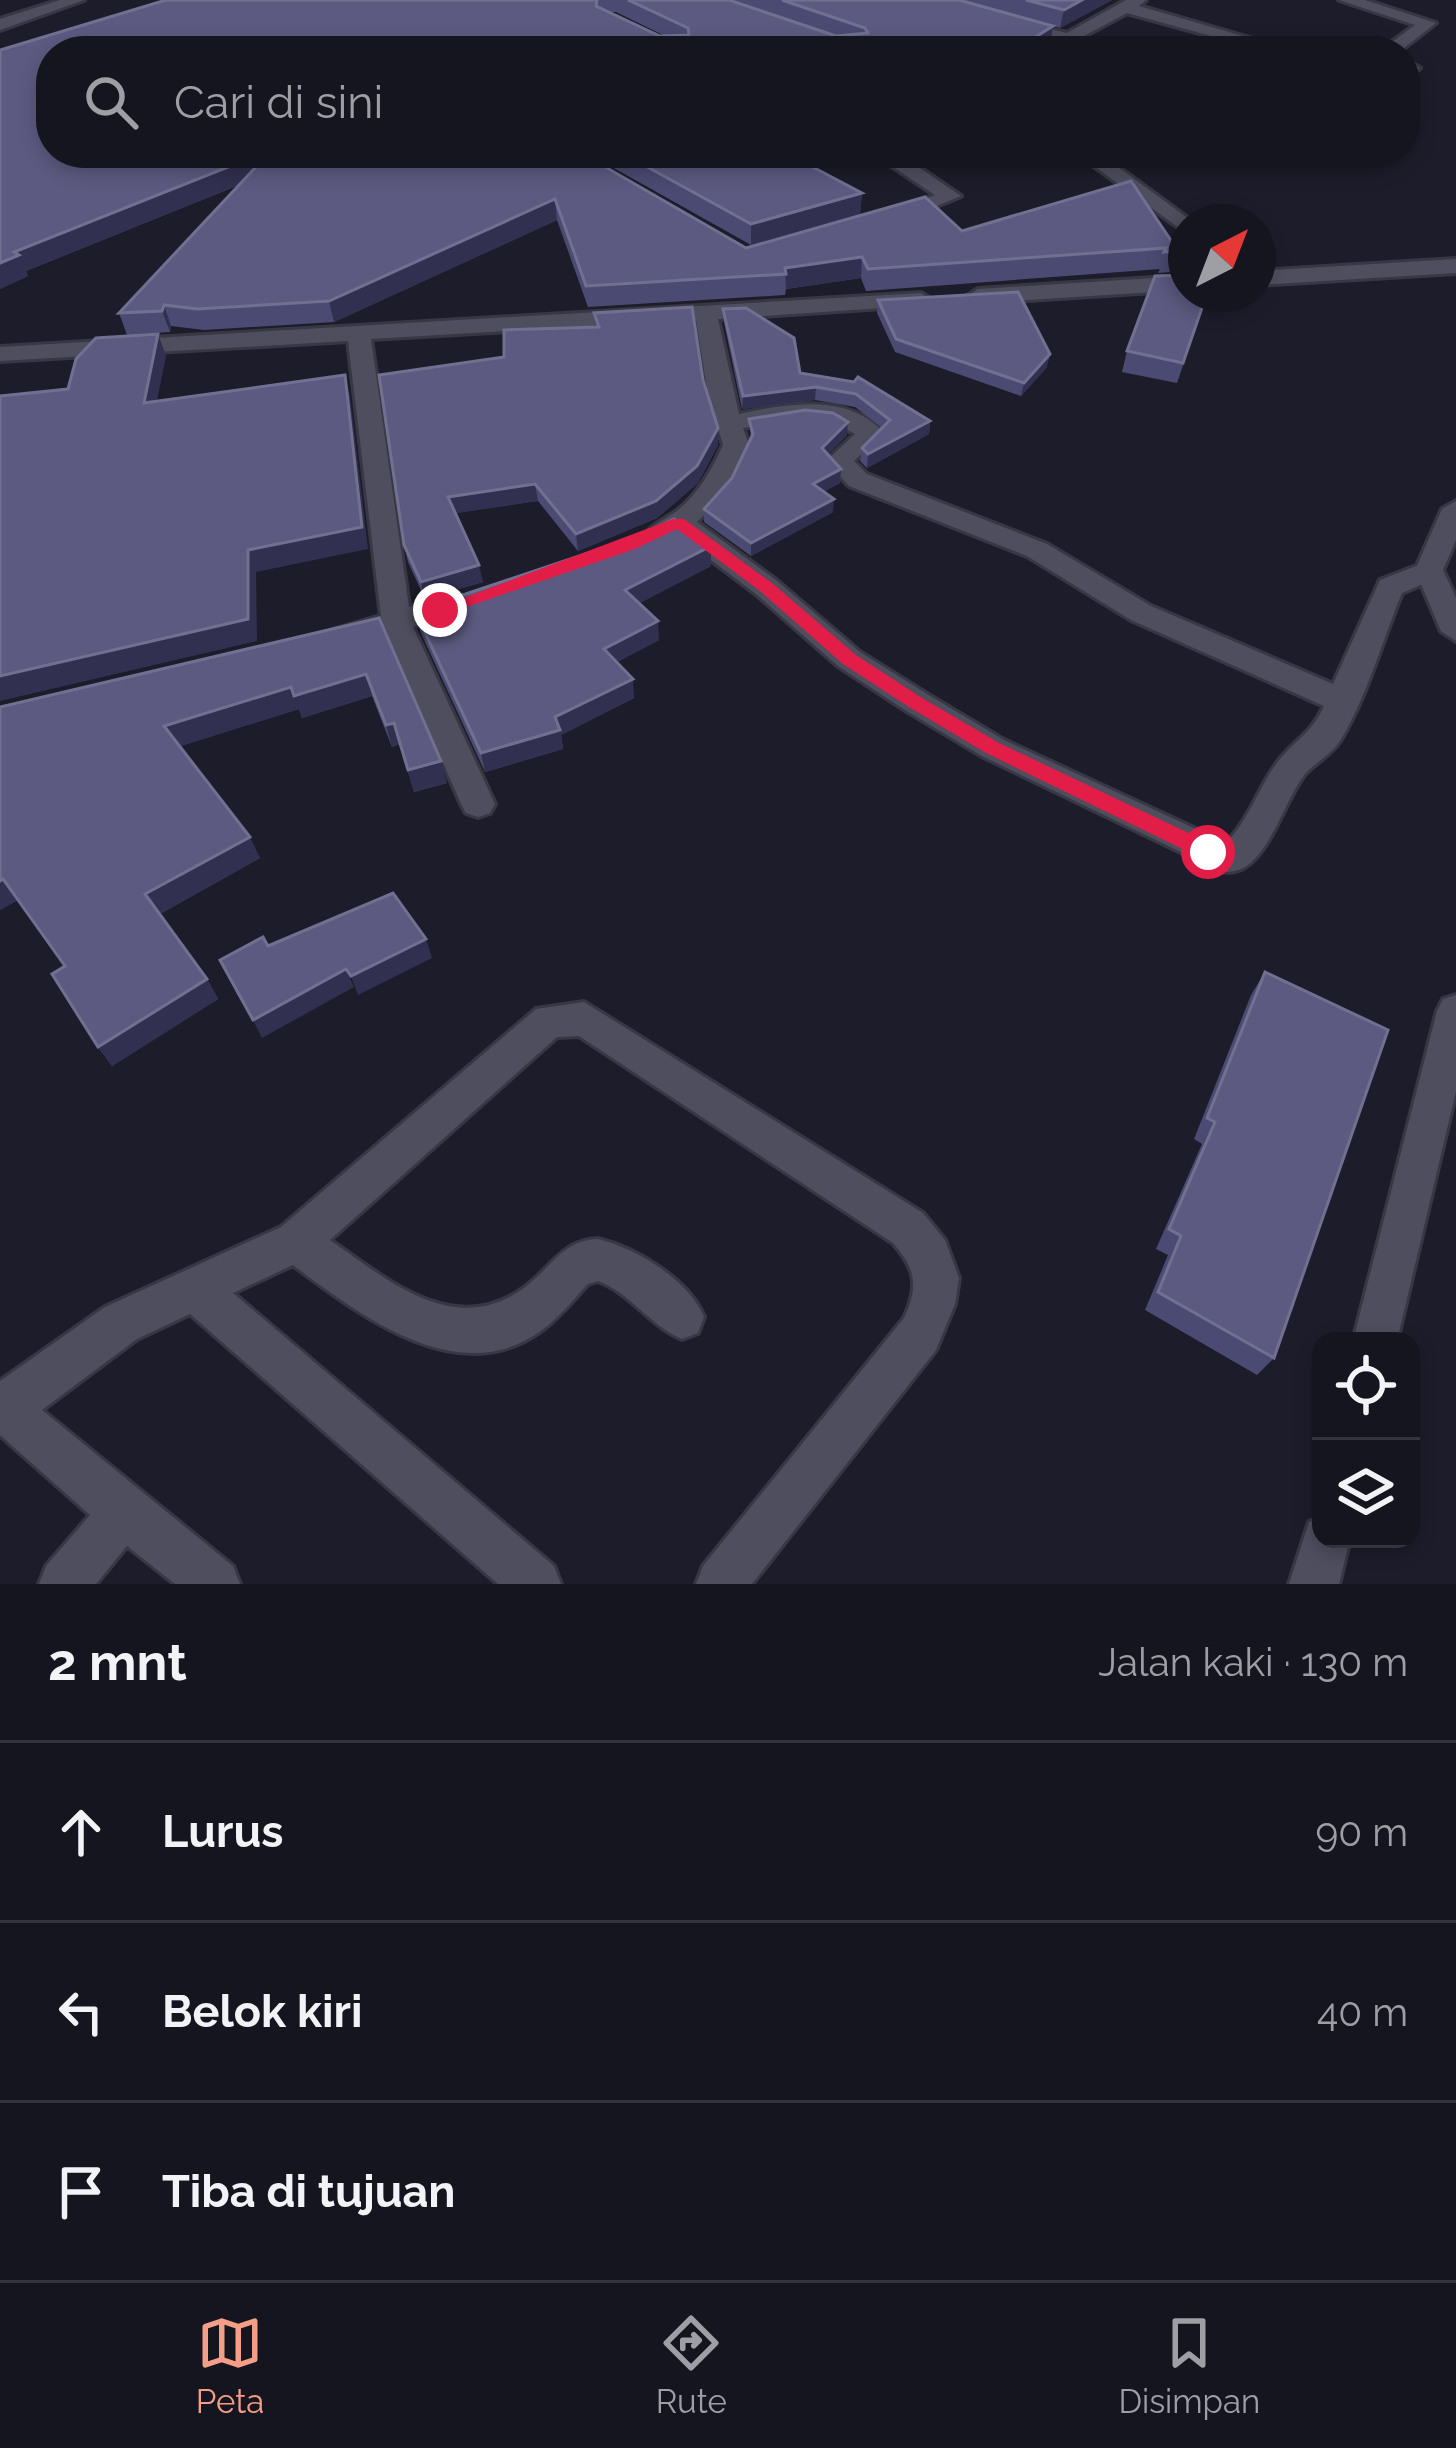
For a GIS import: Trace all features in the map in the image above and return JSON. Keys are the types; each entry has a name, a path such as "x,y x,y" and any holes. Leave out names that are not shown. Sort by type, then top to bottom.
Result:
{"street":[{"path":"0,25 76,0"},
{"path":"1347,0 1428,22 1413,36"},
{"path":"1071,36 1131,4 1236,36"},
{"path":"982,18 1049,36"},
{"path":"860,226 951,196 908,168"},
{"path":"1106,168 1168,214"},
{"path":"1276,277 1456,266"},
{"path":"0,354 1168,284"},
{"path":"629,545 678,522 715,489 736,446 706,313"},
{"path":"358,336 398,623 478,804"},
{"path":"731,423 790,412 854,420 871,433 839,461 858,480 1037,550 1141,613 1342,701"},
{"path":"678,522 766,587 849,659 916,702 993,748 1233,860 1292,767 1326,737 1390,587 1429,570 1456,509"},
{"path":"1429,570 1456,631"},
{"path":"307,646 482,595"},
{"path":"1377,1332 1456,1012"},
{"path":"214,1584 2,1406 121,1323 296,1242 549,1021 565,1017 584,1019 908,1228 925,1245 939,1276 936,1301 920,1334 722,1584"},
{"path":"296,1242 386,1305 431,1327 469,1334 503,1326 538,1309 580,1262 598,1260 620,1269 682,1317"},
{"path":"194,1288 536,1584"},
{"path":"64,1584 123,1512"},
{"path":"1314,1584 1323,1548"}],"building":[{"path":"166,0 597,0 596,6 660,36 46,36"},
{"path":"628,0 729,0 836,36 660,36 689,35 688,28"},
{"path":"782,0 959,0 1053,26 1037,36 836,36 868,33"},
{"path":"1026,0 1082,0 1064,10"},
{"path":"36,39 36,168 225,168 14,252 19,255 0,263 0,50"},
{"path":"255,168 607,168 746,248 925,197 962,231 1131,181 1168,236 1168,252 1164,252 1166,248 868,269 862,257 785,268 786,274 586,286 555,199 329,301 197,309 164,305 162,311 119,313"},
{"path":"649,168 814,168 862,193 751,224"},
{"path":"1155,276 1168,276 1168,312 1201,312 1183,363 1127,351"},
{"path":"1018,292 1050,354 1024,383 896,339 878,300"},
{"path":"692,307 703,380 718,428 697,466 656,501 576,534 535,484 448,497 479,565 421,582 404,545 379,375 504,357 504,330 599,327 594,313"},
{"path":"746,308 794,338 800,373 854,382 858,377 930,421 868,454 862,448 890,420 856,394 816,387 743,396 723,309"},
{"path":"158,334 144,403 345,375 362,527 248,550 248,619 0,676 0,396 68,389 76,359 96,338"},
{"path":"805,410 833,413 848,422 822,448 841,469 813,484 834,499 751,543 704,509 732,478 753,434 749,419"},
{"path":"674,519 711,546 625,590 658,621 604,649 633,679 555,717 560,730 481,753 415,611 639,536"},
{"path":"379,618 441,761 408,770 394,723 386,725 366,674 294,696 291,687 164,726 250,837 145,894 207,979 98,1047 52,974 65,966 0,881 0,707"},
{"path":"393,893 426,939 351,976 346,969 253,1020 220,960 263,937 268,946"},
{"path":"1265,972 1388,1030 1274,1358 1158,1292 1181,1236 1169,1229 1215,1122 1207,1118"}],"route":[{"path":"440,610 629,545 678,522 766,587 849,659 916,702 993,748 1208,852"}]}
